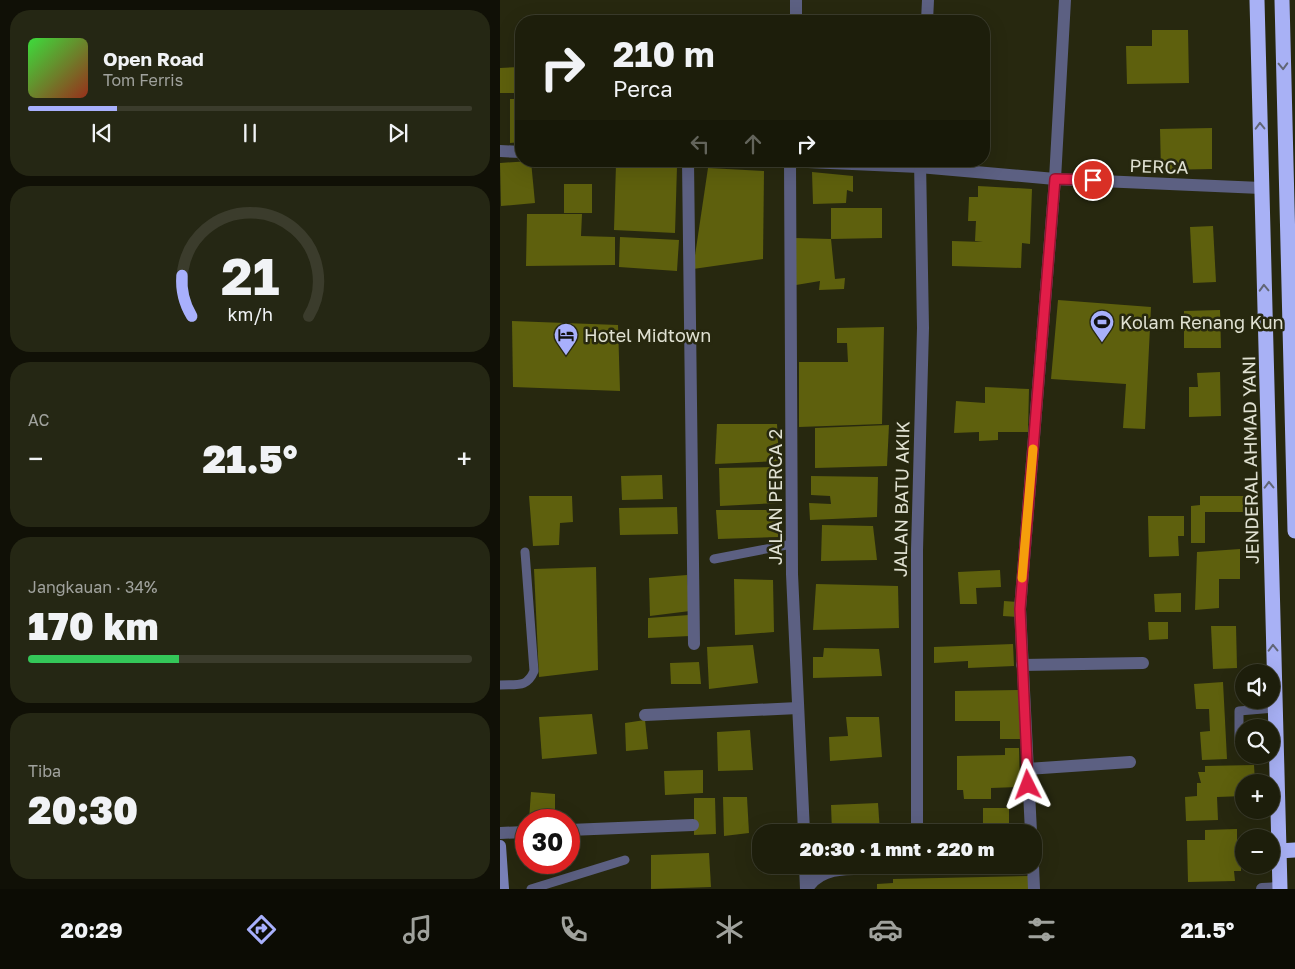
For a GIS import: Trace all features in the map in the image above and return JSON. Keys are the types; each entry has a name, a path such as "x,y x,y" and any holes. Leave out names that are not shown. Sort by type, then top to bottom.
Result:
{"highway":[{"name":"JENDERAL AHMAD YANI","path":"1257,0 1274,664"},
{"path":"1282,0 1289,42 1295,531"},
{"path":"1268,419 1293,413"},
{"name":"JENDERAL AHMAD YANI","path":"1275,709 1278,829"},
{"path":"1280,850 1295,850"},
{"name":"JENDERAL AHMAD YANI","path":"1279,874 1280,888"}],"street":[{"path":"796,0 796,15"},
{"path":"927,15 928,0"},
{"path":"1030,824 1020,609 1055,179 1065,0"},
{"path":"500,151 515,152"},
{"path":"688,167 694,644"},
{"name":"JALAN PERCA 2","path":"788,167 792,544 804,824"},
{"name":"JALAN BATU AKIK","path":"917,824 916,608 923,328 919,167"},
{"name":"PERCA","path":"946,167 1055,179 1261,188"},
{"path":"1022,665 1143,663"},
{"path":"644,715 798,708"},
{"path":"1027,769 1130,762"},
{"path":"580,829 693,824"},
{"path":"500,833 515,832"},
{"path":"500,846 503,889"},
{"path":"806,874 807,889"},
{"path":"807,889 813,879 821,874"},
{"path":"1033,874 1034,889"},
{"path":"1262,889 1280,888"}],"lane":[{"path":"714,559 792,544"},
{"path":"500,685 524,684 530,681 534,670 525,552"},
{"path":"1239,719 1239,711 1263,709"},
{"path":"531,889 625,860"}],"building":[{"path":"1152,30 1188,30 1189,83 1127,84 1126,46 1152,46"},
{"path":"515,67 515,93 500,93 500,68"},
{"path":"510,99 515,99 515,143 510,143"},
{"path":"1212,128 1212,169 1161,170 1160,129"},
{"path":"515,162 515,167 532,167 535,203 501,206 500,163"},
{"path":"616,167 677,167 675,233 614,230"},
{"path":"708,168 764,171 763,259 693,269"},
{"path":"812,172 853,176 853,192 847,190 846,203 813,204"},
{"path":"564,184 592,184 592,213 564,213"},
{"path":"978,186 1032,189 1030,244 1022,243 1021,268 952,266 952,241 983,242 975,241 976,221 968,221 969,197 978,197"},
{"path":"831,208 882,208 882,238 831,239"},
{"path":"527,214 582,214 581,236 615,237 615,265 526,266"},
{"path":"1213,226 1216,282 1193,283 1190,227"},
{"path":"620,237 679,240 677,271 619,267"},
{"path":"795,238 831,239 835,279 845,278 844,289 819,290 820,281 796,285"},
{"name":"Kolam Renang Kun","path":"1058,300 1151,307 1145,429 1123,428 1126,384 1051,379"},
{"path":"1220,310 1221,348 1184,348 1184,311"},
{"name":"Hotel Midtown","path":"512,321 618,325 620,391 513,387"},
{"path":"884,327 882,424 799,427 799,362 848,362 847,343 837,343 837,328"},
{"path":"1220,372 1221,416 1189,417 1189,387 1198,387 1197,373"},
{"path":"985,387 1029,389 1028,432 998,432 998,440 979,441 979,432 954,433 956,401 985,403"},
{"path":"717,424 777,424 779,461 715,464"},
{"path":"889,425 887,466 815,468 815,428"},
{"path":"776,467 779,503 720,506 719,468"},
{"path":"662,475 663,499 622,500 621,476"},
{"path":"811,476 878,477 877,517 810,520 809,503 831,504 830,496 811,495"},
{"path":"529,496 572,496 573,522 560,523 559,545 533,546"},
{"path":"1200,496 1246,496 1246,512 1205,512 1205,543 1191,543 1191,506 1200,505"},
{"path":"677,507 678,534 620,535 619,508"},
{"path":"716,510 778,510 780,537 718,539"},
{"path":"1148,516 1184,516 1184,536 1178,536 1179,556 1149,557"},
{"path":"822,525 873,526 877,560 821,561"},
{"path":"1240,549 1240,579 1219,579 1219,608 1195,610 1197,552"},
{"path":"596,567 598,670 539,677 534,569"},
{"path":"1000,570 1001,587 976,588 977,604 960,604 958,572"},
{"path":"687,575 690,611 650,616 649,578"},
{"path":"734,579 773,580 774,632 735,635"},
{"path":"816,584 898,586 899,628 813,630"},
{"path":"1181,593 1181,612 1155,612 1154,594"},
{"path":"1004,601 1018,602 1018,617 1003,616"},
{"path":"689,615 690,636 648,638 648,618"},
{"path":"1148,622 1168,622 1168,639 1149,640"},
{"path":"1211,626 1236,626 1237,664 1235,664 1235,668 1213,669"},
{"path":"1013,644 1014,666 968,668 968,661 934,663 934,647"},
{"path":"753,645 758,683 709,689 707,647"},
{"path":"824,648 879,649 882,676 813,678 813,657 823,657"},
{"path":"699,662 701,684 671,684 670,663"},
{"path":"1223,682 1227,759 1202,760 1200,732 1210,731 1209,709 1196,709 1194,684"},
{"path":"1020,690 1021,739 1000,739 1000,721 955,721 955,691"},
{"path":"592,714 597,754 542,759 539,717"},
{"path":"846,717 879,717 882,757 830,761 829,737 848,736"},
{"path":"645,720 648,749 626,751 625,723"},
{"path":"750,730 753,770 718,771 717,732"},
{"path":"1005,748 1019,748 1020,787 991,788 991,799 964,799 963,790 957,790 957,756 1005,755"},
{"path":"1254,765 1255,774 1235,774 1235,796 1217,797 1218,820 1186,821 1185,797 1197,796 1197,783 1201,783 1198,772 1205,772 1205,766"},
{"path":"703,770 703,793 665,795 664,771"},
{"path":"531,792 555,794 555,809 530,809"},
{"path":"723,797 747,797 749,833 724,836"},
{"path":"694,798 715,798 716,834 694,835"},
{"path":"878,803 879,824 832,824 831,805"},
{"path":"983,808 1009,808 1009,824 983,824"},
{"path":"1235,829 1235,881 1188,882 1187,840 1205,840 1205,830"},
{"path":"709,853 711,887 651,889 651,855"},
{"path":"1029,876 1030,889 877,889 877,884 893,883 893,879"}],"slow traffic":[{"path":"1022,578 1033,449"}],"place":[{"name":"Kolam Renang Kun","path":"1102,343"},
{"name":"Hotel Midtown","path":"566,356"}],"route":[{"path":"1028,785 1020,609 1055,179 1093,180"}]}
